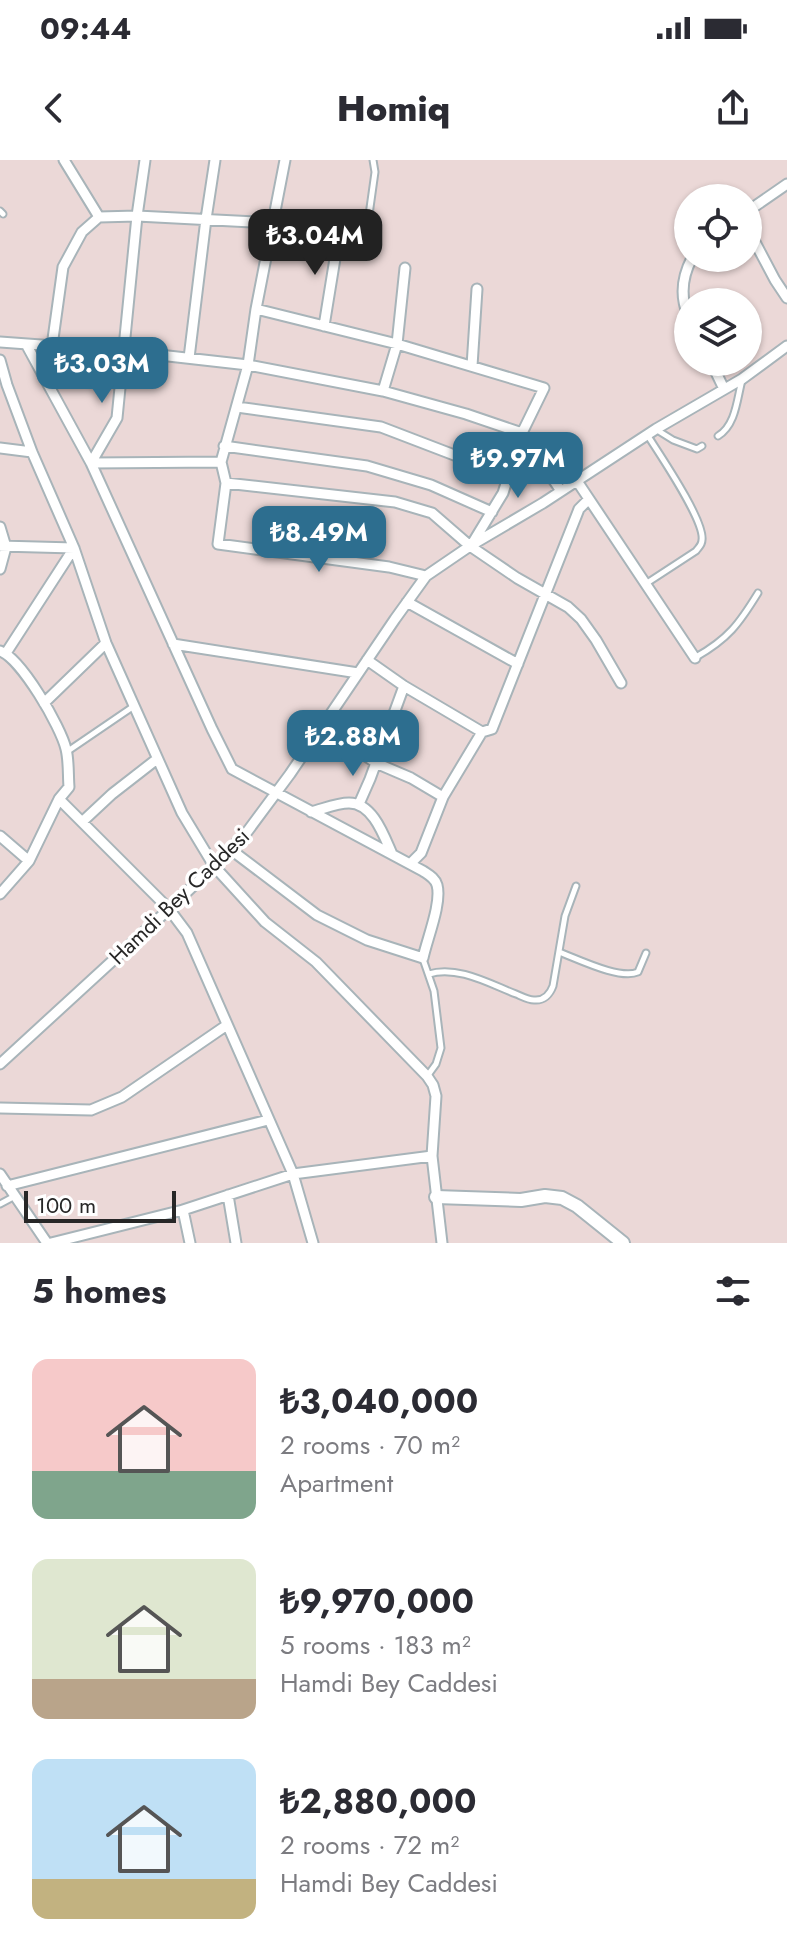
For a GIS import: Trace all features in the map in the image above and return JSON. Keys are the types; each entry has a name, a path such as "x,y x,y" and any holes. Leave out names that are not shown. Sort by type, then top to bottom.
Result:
{"street":[{"path":"64,160 99,217"},
{"path":"91,463 117,418 145,160"},
{"path":"189,358 215,160"},
{"path":"285,160 248,365 221,462 226,483 218,544 389,567 426,576"},
{"path":"762,201 787,184"},
{"path":"52,346 63,267 82,232 99,217 273,223 339,234 324,326"},
{"path":"762,255 787,298"},
{"path":"383,391 397,344 405,268"},
{"path":"472,366 477,289"},
{"path":"256,309 397,344 544,388 522,433 503,493 470,546"},
{"path":"0,342 124,351 248,365 383,391 522,433 561,491"},
{"path":"26,344 91,463 232,769 436,880 436,903 423,958 367,940 317,915 230,849"},
{"name":"Hamdi Bey Caddesi","path":"0,1064 169,909 247,832 426,576 652,432 742,379 787,346"},
{"path":"0,360 32,452 74,548 106,643 182,813 214,866 265,922 316,962 433,1085 436,1096 432,1156 442,1243"},
{"path":"718,376 724,389"},
{"path":"237,407 381,427 509,476"},
{"path":"224,446 367,466 431,485 492,512"},
{"path":"0,448 32,452"},
{"path":"91,463 221,462"},
{"path":"577,481 695,658"},
{"path":"226,483 395,502 432,513 470,546 568,607 596,640 621,683"},
{"path":"410,864 421,853 443,797 482,732 492,729 579,509 589,499"},
{"path":"0,527 3,547 0,569"},
{"path":"3,547 74,548"},
{"path":"0,894 29,861 59,799 69,787 67,751 60,730 29,680 3,652 74,548"},
{"path":"407,602 518,664"},
{"path":"44,703 106,643"},
{"path":"173,644 358,673"},
{"path":"367,660 404,686 482,732"},
{"path":"359,804 404,686"},
{"path":"323,726 376,763 411,778 443,797"},
{"path":"82,822 157,759"},
{"path":"59,799 169,909 187,933 293,1174 313,1243"},
{"path":"311,812 347,802 359,804 376,820 392,854"},
{"path":"0,836 29,861"},
{"path":"0,1108 91,1110 122,1097 227,1025"},
{"path":"7,1186 268,1120"},
{"path":"0,1174 49,1243 183,1210 293,1174 432,1156"},
{"path":"228,1195 236,1243"},
{"path":"436,1197 562,1198 577,1206 623,1243"},
{"path":"183,1210 190,1243"}],"lane":[{"path":"339,234 368,222 375,172 373,160"},
{"path":"718,436 727,431 742,379"},
{"path":"652,432 697,449 702,446"},
{"path":"646,584 696,551 703,539 689,503 652,432"},
{"path":"695,658 734,629 758,593"},
{"path":"67,751 134,706"},
{"path":"429,974 437,971 461,973 530,1000 547,996 552,989 565,916 576,886"},
{"path":"559,952 630,975 638,972 646,953"},
{"path":"423,958 436,1002 441,1048 436,1064 427,1076"},
{"path":"0,1204 15,1196"}]}
